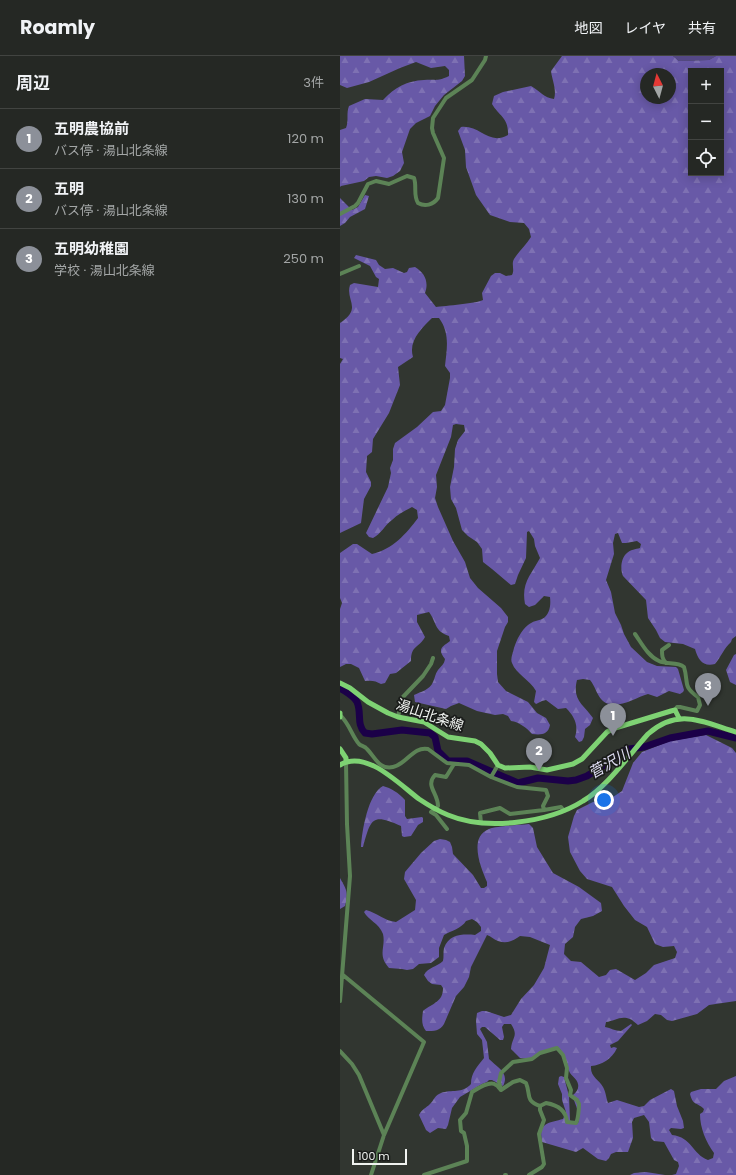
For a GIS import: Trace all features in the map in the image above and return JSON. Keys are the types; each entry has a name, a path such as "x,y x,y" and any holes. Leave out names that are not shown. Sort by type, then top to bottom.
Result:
{"main road":[{"name":"湯山北条線","path":"340,683 350,688 368,702 398,717 424,722 448,737 475,741 481,744 490,753 497,767"},
{"path":"497,767 510,769 530,767 547,770 573,764 582,759 607,732 612,729 649,716 675,710 678,718"},
{"path":"340,764 362,761 373,765 435,809 454,818 481,823 501,823 524,821 549,816 564,811 583,801 601,787 656,726 667,721 678,718 693,719 736,732"},
{"path":"340,750 346,758 346,762"}],"street":[{"path":"340,214 355,206 368,184 376,181 389,184 407,176 414,178 416,198 418,202 423,205 431,204 436,201 438,198 444,158 433,133 433,118 446,98 472,80 486,56"},
{"path":"340,274 359,266"},
{"path":"635,634 651,656 659,662 678,664 684,667 691,694 698,698 700,705 697,711 680,707 675,710"},
{"path":"667,663 664,660 662,650 669,645"},
{"path":"398,717 402,698 423,676 434,658"},
{"path":"340,715 360,744 368,750 378,763 383,766 396,766 418,750 425,748 432,751 443,761 454,764 469,765 517,787 546,790 548,796 543,806 544,810"},
{"path":"340,1001 350,876 346,762"},
{"path":"447,829 436,815 431,812 438,806 438,801 431,787 432,780 435,775 446,777 454,764"},
{"path":"492,776 497,767"},
{"path":"481,823 480,813 497,809 502,809 510,814 561,807 564,811"},
{"path":"341,976 424,1042 384,1135 372,1175"},
{"path":"501,1090 499,1082 501,1073 513,1062 532,1059 540,1053 557,1048 564,1055 567,1068 567,1082 571,1090 570,1095 579,1102 577,1122 567,1122 566,1114 557,1106 546,1103 540,1106"},
{"path":"340,1051 352,1064 359,1075 384,1135"},
{"path":"501,1090 513,1082 520,1080 523,1081 527,1086 529,1099 531,1102 540,1106"},
{"path":"424,1175 467,1161 467,1146 464,1133 461,1131 460,1120 466,1113 472,1092 490,1083 496,1084 501,1090"},
{"path":"529,1175 542,1167 544,1164 539,1134 544,1120 540,1106"}],"shaded area":[{"path":"673,56 716,56 709,60 679,61"}],"green space":[{"path":"340,56 464,56 465,76 462,81 444,95 435,106 430,116 416,123 410,129 402,152 404,163 400,171 393,176 387,178 376,176 369,177 364,181 340,187 340,130 346,128 349,106 365,99 383,100 397,88 407,83 424,80 439,80 445,78 449,76 449,70 445,66 431,68 416,62 369,82 347,88 340,85"},
{"path":"562,56 673,56 679,61 709,60 716,56 736,56 736,636 726,647 715,664 711,665 702,662 699,659 695,649 683,644 665,642 660,638 648,618 646,600 623,576 622,573 621,567 623,558 630,551 640,548 641,544 637,541 622,543 618,533 615,534 613,543 614,554 606,580 611,592 615,613 624,634 631,647 647,662 657,666 676,667 678,669 684,690 680,694 669,691 657,697 648,694 624,703 611,705 601,699 590,680 577,680 577,697 593,718 590,725 585,729 582,741 579,742 575,737 575,721 569,711 566,708 558,709 546,700 536,704 534,702 536,691 514,667 511,661 514,648 521,633 533,622 545,617 550,606 550,597 544,596 535,605 529,607 525,604 524,590 530,574 540,558 534,539 529,531 527,532 526,558 515,584 511,585 483,562 482,549 477,542 462,530 456,508 451,499 450,487 454,467 455,449 458,440 465,431 464,425 453,425 451,437 436,475 437,487 435,498 453,541 465,562 470,578 478,588 501,608 508,617 508,622 497,651 498,682 506,691 528,702 537,713 546,718 550,725 548,731 544,734 532,734 523,726 511,721 508,716 477,711 459,703 446,709 415,702 414,695 432,685 437,672 445,661 441,650 450,641 449,636 438,629 429,612 417,615 417,622 425,637 412,652 411,661 396,673 390,674 385,683 381,684 374,681 365,681 359,668 351,664 346,664 340,667 340,609 342,603 340,598 340,553 353,544 357,544 372,554 380,552 393,545 409,530 418,518 417,510 412,507 394,518 373,538 369,537 366,533 388,487 395,443 417,427 433,412 441,411 445,405 450,378 450,373 445,366 447,341 445,329 439,318 432,318 414,340 412,346 413,357 398,367 400,385 389,413 373,439 372,452 367,456 366,472 371,482 371,486 364,499 361,523 340,533 340,364 343,359 340,358 340,323 351,313 352,304 349,290 350,285 354,283 378,287 379,279 376,277 370,266 354,258 356,255 376,260 379,265 385,269 393,268 404,273 407,272 409,268 415,267 424,275 427,285 425,293 436,307 483,300 482,293 491,276 495,273 500,273 506,276 512,275 514,259 531,237 529,229 524,223 510,222 490,215 476,195 466,167 465,150 458,131 461,127 468,127 495,138 501,138 508,135 508,129 505,121 492,104 494,96 503,92 531,86 545,96 554,99 555,89 551,71"},
{"path":"365,195 369,196 365,209 350,217 340,226 340,198 352,210 358,207"},
{"path":"736,654 736,685 730,682 726,670"},
{"path":"706,735 732,748 736,753 736,1001 709,1005 697,1014 672,1021 667,1020 661,1015 655,1014 647,1021 638,1025 631,1019 627,1018 606,1022 605,1027 619,1031 631,1024 632,1025 618,1041 610,1045 611,1048 617,1048 615,1052 603,1063 591,1066 591,1070 604,1089 608,1103 617,1100 639,1107 644,1106 650,1100 671,1089 674,1091 684,1128 671,1128 669,1130 672,1135 679,1136 684,1139 698,1154 708,1160 713,1158 714,1153 702,1130 700,1114 704,1109 694,1102 690,1094 691,1092 701,1089 716,1089 724,1081 736,1076 736,1175 672,1175 676,1174 679,1166 678,1162 674,1160 664,1142 654,1141 651,1138 649,1122 644,1115 634,1118 632,1122 633,1138 628,1152 616,1152 611,1154 606,1161 598,1159 583,1148 576,1152 542,1142 541,1135 543,1127 546,1124 563,1119 566,1112 558,1084 559,1077 561,1076 564,1077 569,1096 570,1120 572,1124 578,1123 579,1116 573,1095 576,1093 578,1084 576,1079 570,1073 560,1049 553,1048 529,1059 520,1058 511,1049 515,1031 511,1024 504,1024 502,1027 504,1037 503,1040 500,1040 485,1027 480,1029 487,1042 489,1059 504,1074 505,1081 503,1086 489,1080 460,1097 452,1108 446,1129 438,1128 430,1133 426,1130 419,1115 420,1113 439,1094 468,1087 471,1084 475,1070 484,1058 482,1040 477,1034 477,1013 486,1011 504,1017 511,1015 521,999 534,985 544,968 550,945 530,937 520,936 512,941 501,942 487,935 471,967 469,977 464,987 456,996 444,1024 439,1029 434,1031 426,1031 424,1029 422,1019 423,1011 437,1002 443,993 443,988 441,985 432,984 424,975 428,970 443,961 444,948 449,940 453,937 461,935 475,935 481,931 481,927 472,919 466,921 459,927 444,935 439,948 439,957 431,963 419,964 413,969 407,970 389,968 383,959 383,934 379,927 364,912 366,910 396,922 415,910 416,900 404,879 405,872 421,853 434,841 440,839 450,842 453,854 473,875 481,888 484,888 487,886 487,882 479,861 478,853 479,839 483,833 489,829 503,826 529,824 533,828 537,847 553,873 579,887 601,903 602,911 593,916 581,919 575,927 573,937 565,944 564,954 571,961 581,962 599,977 606,975 610,970 616,969 635,980 646,973 654,965 675,958 677,952 674,946 663,947 655,944 647,927 635,920 612,887 587,879 580,871 570,852 568,837 574,816 577,810 593,802 613,797 622,791 633,763 642,752 670,741"},
{"path":"383,786 395,791 405,800 405,816 407,819 422,817 423,822 418,825 411,836 404,837 402,836 401,826 378,819 371,824 363,847 361,847 364,823 370,805 373,797"},
{"path":"340,878 347,894 345,906 340,909"},
{"path":"646,1172 665,1175 630,1175 634,1173"}],"waterway":[{"name":"菅沢川","path":"340,688 356,700 362,730 365,733 372,734 402,730 430,733 435,737 438,751 448,761 467,761 518,783 538,778 568,781 576,780 587,776 623,751 644,747 670,738 708,731 736,738"}],"place":[{"name":"五明幼稚園","path":"708,706"},
{"name":"五明農協前","path":"613,736"},
{"name":"五明","path":"539,771"}]}
